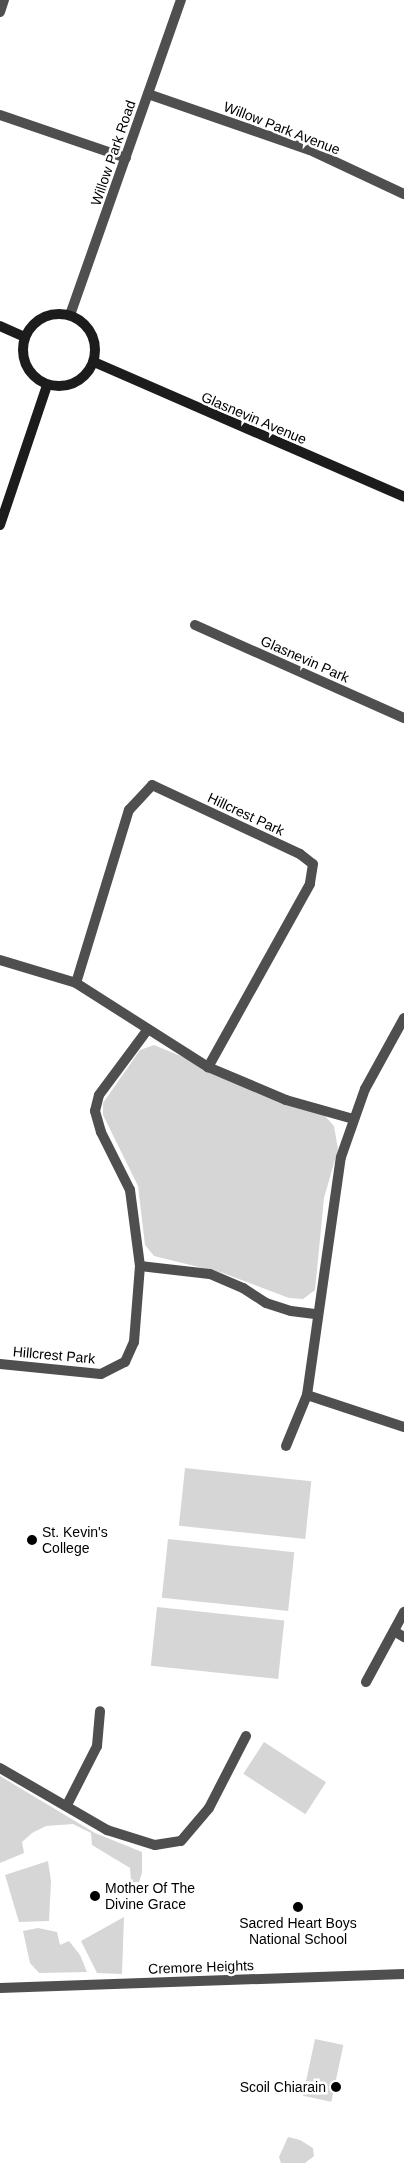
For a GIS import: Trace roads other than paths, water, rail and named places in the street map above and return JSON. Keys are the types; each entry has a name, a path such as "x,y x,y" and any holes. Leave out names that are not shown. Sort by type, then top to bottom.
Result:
{"main road":[{"path":"59,313 70,315 80,320 92,333 96,350 94,362 80,380 59,387 47,384 37,379 24,361 24,338 42,318 59,313"},
{"path":"0,326 24,338"},
{"name":"Glasnevin Avenue","path":"94,362 404,497"},
{"path":"0,526 47,384"}],"street":[{"path":"0,12 4,0"},
{"name":"Willow Park Road","path":"70,315 181,0"},
{"name":"Willow Park Avenue","path":"148,94 310,150 404,194"},
{"path":"0,115 126,158"},
{"name":"Glasnevin Park","path":"195,625 404,718"},
{"name":"Hillcrest Park","path":"76,983 129,810 152,785 300,854 314,864 310,884 208,1067"},
{"path":"0,960 76,983 208,1067 286,1100 353,1119"},
{"path":"286,1446 307,1395 333,1199 341,1157 365,1089 404,1018"},
{"name":"Hillcrest Park","path":"0,1364 101,1374 125,1362 134,1342 138,1318 140,1266 130,1190 101,1132 95,1111 99,1095 148,1029"},
{"path":"140,1266 210,1274 243,1288 266,1303 291,1311 317,1314"},
{"path":"307,1395 404,1427"},
{"path":"366,1682 404,1612"},
{"path":"394,1631 404,1637"},
{"path":"67,1805 97,1746 100,1711"},
{"path":"0,1768 67,1805 107,1830 132,1840 155,1845 180,1841 209,1808 246,1736"},
{"name":"Cremore Heights","path":"0,1988 404,1974"}],"place":[{"name":"St. Kevin's College","path":"32,1540"},
{"name":"Mother Of The Divine Grace","path":"95,1896"},
{"name":"Sacred Heart Boys National School","path":"298,1907"},
{"name":"Scoil Chiarain","path":"336,2087"}]}
